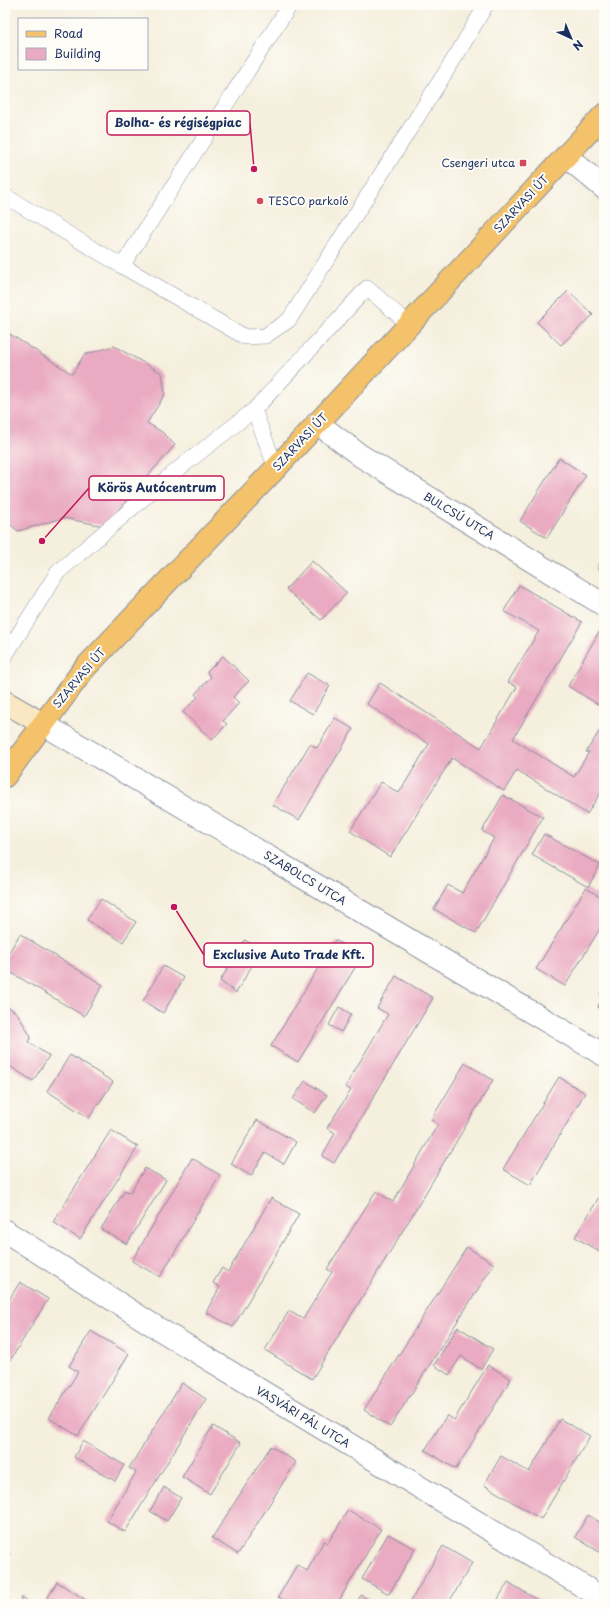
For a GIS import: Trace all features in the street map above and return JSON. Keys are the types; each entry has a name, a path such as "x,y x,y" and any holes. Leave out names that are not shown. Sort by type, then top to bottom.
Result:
{"main road":[{"name":"SZARVASI ÚT","path":"5,776 84,669 276,468 604,115"}],"street":[{"path":"566,156 604,188"},
{"name":"BULCSÚ UTCA","path":"317,423 361,456 604,605"},
{"name":"SZABOLCS UTCA","path":"5,702 604,1055"},
{"name":"VASVÁRI PÁL UTCA","path":"5,1231 159,1329 604,1599"}],"lane":[{"path":"122,266 290,5"},
{"path":"5,196 245,337 265,336 289,320 459,51 486,5"},
{"path":"5,656 57,573 167,478 254,410 367,288 409,324"},
{"path":"254,410 276,468"}],"building":[{"path":"568,291 593,315 561,345 537,322"},
{"path":"5,331 72,374 84,355 114,346 162,373 165,394 147,423 162,432 175,445 104,526 63,518 18,531 5,520"},
{"path":"559,458 586,475 547,538 520,521"},
{"path":"604,555 604,572 597,568"},
{"path":"312,561 347,593 321,620 286,589"},
{"path":"519,585 582,622 513,739 574,777 589,752 586,752 604,724 604,787 587,814 517,770 504,791 452,758 390,857 350,831 381,782 399,793 429,744 367,704 380,683 481,748 517,687 508,682 539,631 504,611"},
{"path":"599,632 604,635 604,697 599,705 568,686"},
{"path":"223,656 249,681 233,697 239,703 223,721 227,724 212,740 183,712 198,697 195,694 211,677 207,672"},
{"path":"307,673 330,686 313,714 290,701"},
{"path":"335,718 353,729 299,820 273,805 310,744 317,748"},
{"path":"503,795 543,817 476,933 434,909 448,885 462,893 494,838 482,831"},
{"path":"544,834 600,865 588,887 532,855"},
{"path":"586,888 604,899 604,922 565,986 536,969"},
{"path":"101,899 136,922 123,942 87,920"},
{"path":"20,934 103,985 84,1016 5,969 5,959"},
{"path":"245,940 261,950 236,993 220,981"},
{"path":"335,940 362,956 298,1062 271,1046"},
{"path":"163,966 184,978 163,1013 143,1001"},
{"path":"396,976 433,998 334,1163 322,1156 335,1133 327,1128 351,1090 345,1087 388,1014 377,1008"},
{"path":"604,987 604,996 600,994"},
{"path":"604,996 604,1010 598,1007"},
{"path":"5,1005 17,1013 31,1037 28,1042 49,1056 33,1081 5,1063"},
{"path":"339,1007 351,1014 341,1032 329,1025"},
{"path":"70,1055 113,1082 89,1118 47,1091"},
{"path":"465,1063 493,1080 312,1379 265,1350 289,1311 303,1319 332,1272 327,1269 376,1191 393,1202 438,1124 431,1120"},
{"path":"559,1077 585,1093 530,1185 503,1169"},
{"path":"305,1081 327,1095 315,1113 293,1099"},
{"path":"257,1120 296,1142 284,1164 265,1153 251,1176 231,1164"},
{"path":"111,1130 138,1147 80,1239 53,1222"},
{"path":"192,1158 220,1175 160,1277 132,1261"},
{"path":"145,1168 166,1180 127,1244 101,1229 125,1190 130,1193"},
{"path":"604,1189 604,1252 603,1254 575,1237"},
{"path":"271,1198 299,1214 233,1327 206,1312 220,1287 213,1283 222,1268 228,1272"},
{"path":"467,1247 494,1264 390,1427 364,1410"},
{"path":"20,1282 48,1299 5,1369 5,1306"},
{"path":"458,1327 493,1349 481,1369 461,1356 449,1375 434,1365"},
{"path":"91,1331 129,1354 78,1436 49,1418 78,1372 69,1366"},
{"path":"488,1365 511,1379 456,1469 425,1450 447,1415 454,1420"},
{"path":"182,1383 206,1399 125,1532 107,1521 136,1472 129,1468"},
{"path":"560,1419 590,1436 541,1519 484,1485 501,1456 529,1472"},
{"path":"213,1426 241,1443 210,1494 182,1477"},
{"path":"83,1441 124,1465 115,1481 74,1457"},
{"path":"271,1446 296,1462 238,1554 212,1538"},
{"path":"164,1487 181,1498 167,1521 150,1511"},
{"path":"348,1510 381,1529 337,1604 290,1604 278,1597 297,1565 307,1571 324,1541 328,1543"},
{"path":"588,1515 604,1525 604,1555 575,1537"},
{"path":"388,1534 415,1549 389,1594 362,1579"},
{"path":"443,1546 472,1563 448,1604 414,1604 410,1602"},
{"path":"5,1552 10,1554 5,1562"},
{"path":"57,1582 89,1602 88,1604 44,1604"},
{"path":"508,1582 544,1604 495,1604"},
{"path":"361,1595 376,1604 356,1604"},
{"path":"22,1597 32,1604 18,1604"}],"place":[{"name":"Csengeri utca","path":"523,163"},
{"name":"Bolha- és régiségpiac","path":"254,169"},
{"name":"TESCO parkoló","path":"260,201"},
{"name":"Körös Autócentrum","path":"42,541"},
{"name":"Exclusive Auto Trade Kft.","path":"174,907"}]}
